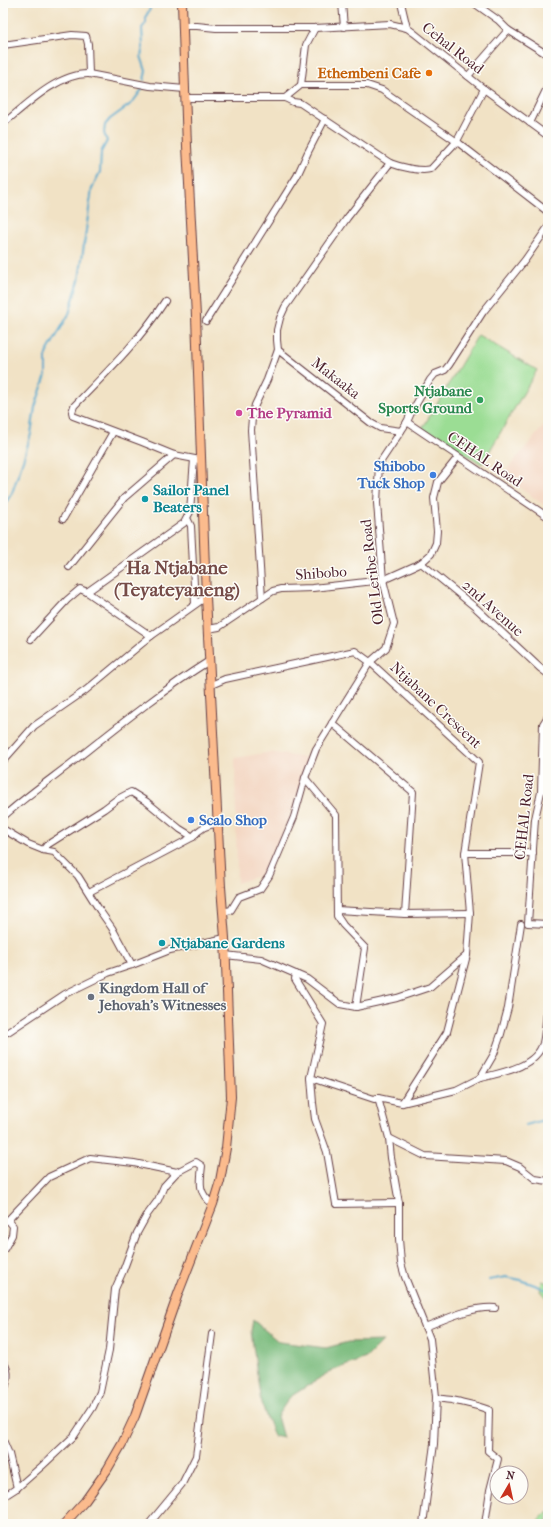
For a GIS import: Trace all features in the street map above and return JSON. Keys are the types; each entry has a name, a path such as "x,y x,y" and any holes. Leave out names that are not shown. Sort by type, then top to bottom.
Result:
{"main road":[{"path":"64,1524 85,1501 103,1476 126,1437 135,1416 178,1294 213,1204 220,1181 226,1148 231,1097 226,955 197,460 196,316 185,98 184,26 182,3"}],"street":[{"path":"342,3 344,26"},
{"path":"401,3 407,28"},
{"path":"474,3 498,20 508,30 548,55"},
{"name":"Cehal Road","path":"184,26 216,28 315,28 390,24 407,28 484,89 548,136"},
{"path":"300,86 306,45 315,28"},
{"path":"468,76 508,30"},
{"path":"3,45 72,35 86,36 88,44 89,74"},
{"path":"3,124 44,91 65,78 80,74 89,74 150,86 185,89"},
{"path":"285,98 300,86 367,85 382,90 457,141 548,212"},
{"path":"530,123 548,86"},
{"path":"185,98 285,98 293,102 300,103 390,163 399,166 426,170 431,169 457,141 484,89"},
{"path":"206,320 297,176 325,119"},
{"path":"262,598 251,430 255,406 268,380 278,350 277,330 280,318 285,306 347,218 390,163"},
{"name":"Old Leribe Road","path":"223,912 231,910 239,897 260,889 269,876 294,817 305,778 316,749 370,662 386,648 394,624 382,580 377,503 379,464 407,422 430,380 435,374 445,370 449,365 483,312 548,227"},
{"path":"87,592 126,563 179,528 190,512 197,460 174,455 113,432 73,416 72,412 73,409 148,326 165,301"},
{"path":"3,314 3,334"},
{"name":"Makaaka","path":"278,350 371,423 380,428 400,431"},
{"name":"CEHAL Road","path":"407,422 548,517"},
{"path":"63,519 113,432"},
{"path":"69,566 124,498 174,455"},
{"name":"Shibobo","path":"208,629 219,627 273,591 382,580 420,563 431,554 436,542 437,532 434,498 438,482 458,457"},
{"path":"187,518 191,526 195,604"},
{"name":"2nd Avenue","path":"420,563 476,608 548,674"},
{"path":"31,639 67,600 80,589 87,592 151,636"},
{"path":"3,761 34,726 86,690 151,636 206,597"},
{"name":"Ntjabane Crescent","path":"210,685 225,679 356,651 370,662 479,762 465,853 470,914 467,955 447,1032 402,1103"},
{"path":"3,817 175,682 209,661"},
{"name":"CEHAL Road","path":"548,716 543,724 545,783 535,819 528,923 548,924"},
{"path":"332,723 413,792 405,914"},
{"path":"305,778 336,815 337,916 343,925 365,948 356,1007"},
{"path":"43,850 47,845 116,800 131,792 147,802 180,829 193,837"},
{"path":"89,892 193,837 199,829 213,824 218,824"},
{"path":"3,829 28,844 43,850 54,852 78,876 112,928 132,965"},
{"path":"465,853 533,853"},
{"path":"337,910 405,914 470,914"},
{"path":"480,1078 494,1054 508,1008 521,924"},
{"path":"3,1033 8,1032 65,994 108,973 170,950 225,938"},
{"path":"226,955 261,959 307,979 340,1004 356,1007 397,998 430,987 467,955"},
{"path":"296,974 295,979 322,1024 311,1078 315,1119 327,1152 336,1204 399,1203"},
{"path":"311,1078 374,1099 378,1098 402,1103 456,1090 480,1078 516,1068 533,1057 542,1044 548,1002"},
{"path":"378,1098 389,1138 399,1203 401,1263 405,1277 430,1339 436,1397 434,1444 423,1524"},
{"path":"389,1138 425,1156 506,1161 520,1167 535,1179 548,1181"},
{"path":"3,1251 12,1235 13,1226 5,1221 49,1177 90,1158 134,1163 177,1172"},
{"path":"3,1497 17,1488 74,1436 93,1407 100,1392 109,1350 115,1289 126,1266 137,1234 147,1215 158,1200 164,1186 177,1172 196,1162 202,1166 202,1190 206,1199 213,1204"},
{"path":"425,1327 463,1313 495,1308"},
{"path":"149,1524 182,1484 196,1456 212,1334"},
{"path":"3,1362 6,1366 8,1378 3,1394"},
{"path":"436,1397 443,1400 479,1406 489,1410 488,1451 498,1459 490,1490 485,1524"},
{"path":"3,1440 9,1454 17,1488"}],"shaded area":[{"path":"548,421 548,508 502,475"},
{"path":"271,752 305,758 310,764 267,873 237,883 235,758"}],"green space":[{"name":"Ntjabane Sports Ground","path":"478,335 537,370 482,464 422,429"},
{"path":"542,1281 548,1283 548,1300 540,1291"},
{"path":"253,1320 279,1342 326,1348 348,1342 383,1341 366,1358 329,1372 290,1397 277,1416 283,1438 274,1436 261,1403 251,1331"},
{"path":"548,1511 548,1524 536,1524 536,1523"}],"waterway":[{"path":"144,80 146,71 141,56 143,47 142,28 146,23 146,16 150,9 150,3"},
{"path":"3,507 12,493 31,434 35,407 46,375 46,354 69,314 79,280 92,188 100,172 101,152 107,141 104,133 105,125 110,119 132,103 143,88"},
{"path":"525,1125 548,1119"},
{"path":"489,1280 506,1277 521,1280 548,1290"}],"place":[{"name":"Ethembeni Cafe","path":"429,73"},
{"name":"Ntjabane Sports Ground","path":"480,400"},
{"name":"The Pyramid","path":"239,413"},
{"name":"Shibobo Tuck Shop","path":"433,475"},
{"name":"Sailor Panel Beaters","path":"145,499"},
{"name":"Scalo Shop","path":"191,820"},
{"name":"Ntjabane Gardens","path":"162,943"},
{"name":"Kingdom Hall of Jehovah's Witnesses","path":"91,997"}],"district":[{"name":"Ha Ntjabane (Teyateyaneng)","path":"177,579"}]}
